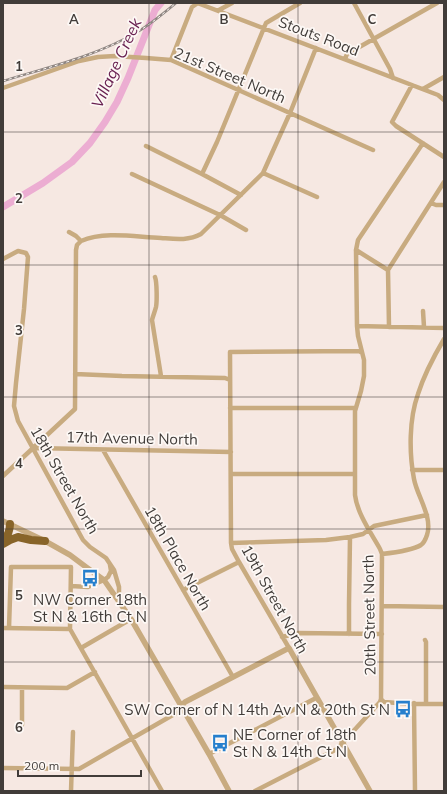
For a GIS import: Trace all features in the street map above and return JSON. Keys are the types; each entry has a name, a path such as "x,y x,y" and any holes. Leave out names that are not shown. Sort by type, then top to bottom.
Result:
{"highway":[{"path":"3,543 8,536 10,529 6,523"},
{"path":"3,543 18,537 45,541"}],"street":[{"name":"Stouts Road","path":"171,60 193,6 198,3 423,89 438,95 444,100"},
{"path":"219,10 232,3"},
{"path":"202,174 266,23 300,3"},
{"path":"354,3 390,69 393,78"},
{"path":"345,59 347,54 437,3"},
{"path":"3,476 75,409 77,245 87,238 107,234 181,240 198,236 263,172 290,113 316,48"},
{"name":"21st Street North","path":"3,88 79,61 98,57 115,56 171,60 373,150"},
{"path":"423,89 444,77"},
{"path":"412,85 392,122 444,157"},
{"path":"388,270 356,250 358,240 423,144"},
{"path":"146,146 241,195"},
{"path":"263,172 317,197"},
{"path":"132,174 220,215 246,230"},
{"path":"389,327 388,270 444,182"},
{"path":"431,203 436,205 444,205"},
{"path":"69,232 81,241"},
{"name":"20th Street North","path":"356,250 357,326 364,360 364,380 355,411 356,499 360,513 382,554 381,699"},
{"name":"18th Street North","path":"3,259 18,251 26,253 28,257 14,406 18,421 83,540 106,558 114,570 119,586 119,602"},
{"path":"155,277 156,308 152,320 160,376"},
{"path":"423,311 424,327"},
{"path":"357,326 444,328"},
{"path":"382,554 421,545 427,536 427,515 414,481 410,445 414,408 418,393 444,339"},
{"name":"19th Street North","path":"362,353 359,351 230,352 231,543 232,549 239,562 370,791"},
{"path":"75,374 225,378 230,380"},
{"path":"230,408 356,408"},
{"name":"17th Avenue North","path":"33,448 230,452"},
{"name":"18th Place North","path":"103,450 232,677"},
{"path":"412,470 444,470"},
{"path":"231,474 355,474"},
{"path":"231,543 326,540 350,537 363,534 374,526 427,515"},
{"path":"6,523 45,541 81,563 104,580 131,619 182,706 229,791"},
{"path":"349,634 348,604 350,537"},
{"path":"183,590 239,562"},
{"path":"71,586 88,586 104,580 108,577 111,571 110,564"},
{"path":"9,628 11,566 71,567 70,629 162,791"},
{"path":"382,606 444,607"},
{"path":"81,648 131,619"},
{"path":"3,628 70,629"},
{"path":"282,637 298,634 382,634"},
{"path":"425,640 426,703"},
{"path":"3,768 79,769 178,712 184,702 289,648"},
{"path":"3,687 67,688 95,672"},
{"path":"22,688 22,725"},
{"path":"209,754 316,698"},
{"path":"255,791 337,748 380,702 381,699 384,702 444,704"},
{"path":"414,703 415,791"},
{"path":"71,791 73,732"}],"waterway":[{"name":"Village Creek","path":"3,207 43,183 72,162 90,143 117,102 155,10 161,3"}],"railway":[{"path":"3,81 90,54 123,40 139,31 176,3"}],"place":[{"name":"NW Corner 18th St N & 16th Ct N","path":"90,578"},
{"name":"SW Corner of N 14th Av N & 20th St N","path":"403,709"},
{"name":"NE Corner of 18th St N & 14th Ct N","path":"220,743"}]}
